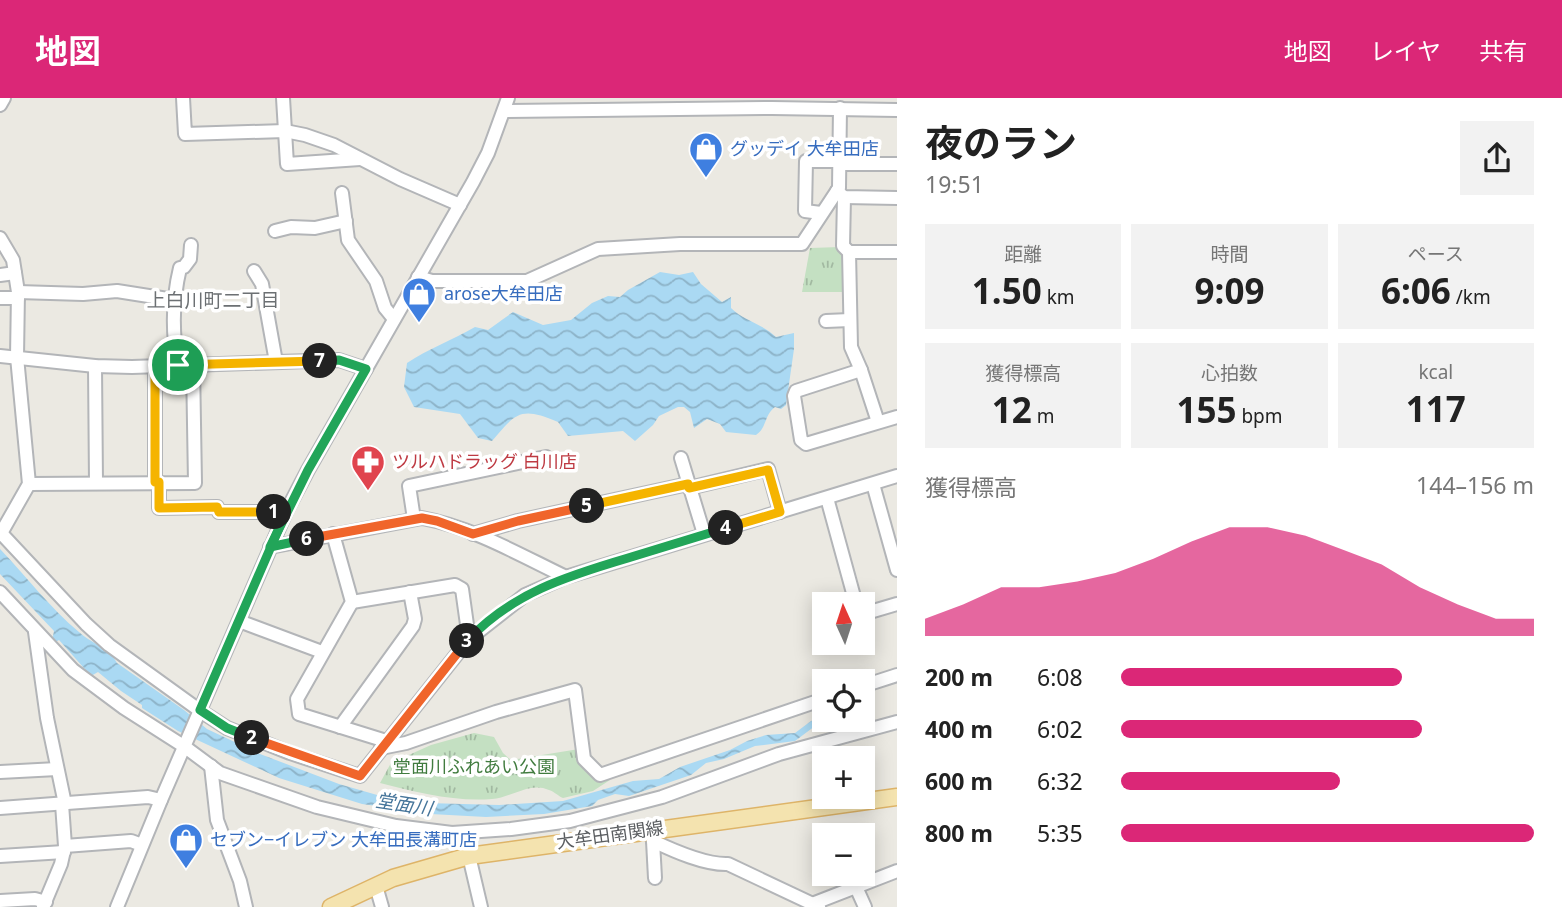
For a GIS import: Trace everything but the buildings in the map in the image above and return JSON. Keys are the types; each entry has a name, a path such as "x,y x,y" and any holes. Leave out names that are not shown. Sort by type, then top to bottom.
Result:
{"main road":[{"name":"大牟田南関線","path":"331,907 404,875 469,856 652,835 897,797"}],"street":[{"path":"0,105 4,98"},
{"path":"183,98 185,134 285,131 334,145 400,179 460,205"},
{"path":"284,98 287,164 360,159"},
{"path":"117,907 286,512 460,205 488,153 506,104 754,103 841,108 892,106"},
{"path":"841,108 839,188 843,246 849,252 851,347 878,422"},
{"path":"821,213 805,211 806,161 897,164"},
{"path":"342,193 348,240 376,281 384,308 394,319"},
{"path":"418,277 432,281 527,281 598,249 680,244 802,244 821,213 841,194 897,198"},
{"path":"275,231 291,227 315,228 346,221"},
{"path":"0,238 9,251 18,295 17,357 29,484 0,533 109,645 200,710 227,728 290,753 360,776 469,639 525,595 566,577 897,476"},
{"path":"178,365 174,346 174,300 180,268 190,259 191,245"},
{"path":"849,252 897,252"},
{"path":"254,271 262,284 276,362"},
{"path":"0,275 15,273"},
{"path":"0,298 117,291 174,300"},
{"path":"826,321 850,320"},
{"path":"0,356 94,366 339,360 366,369"},
{"path":"29,484 195,483 193,364"},
{"path":"94,366 96,483"},
{"path":"155,366 159,508 217,507 219,512 286,512"},
{"path":"861,370 796,391 794,396 802,445 897,417"},
{"path":"414,519 409,486 546,457"},
{"path":"681,458 704,534"},
{"path":"473,534 518,521 768,470 780,512"},
{"path":"873,484 897,570"},
{"path":"827,498 853,592"},
{"path":"270,547 414,519 437,521 473,534 566,577"},
{"path":"333,534 352,602 297,699 299,714 383,745 406,743 496,712 575,690 584,759 600,775 812,703"},
{"path":"352,602 455,585 462,590 469,639"},
{"path":"0,592 73,670 102,693 220,773 317,807 396,826 452,833 570,821 662,797 779,754 897,722"},
{"path":"340,727 413,626 415,619 410,592"},
{"path":"875,610 897,604"},
{"path":"239,621 322,652"},
{"path":"0,901 35,899 44,904 61,864 64,849 63,804 35,631"},
{"path":"875,682 897,675"},
{"path":"211,766 217,820 240,881 246,907"},
{"path":"0,772 58,769"},
{"path":"0,808 148,797 161,800"},
{"path":"655,878 652,835 715,865 728,864 816,906 897,871"},
{"path":"0,856 131,841 142,845"},
{"path":"469,856 481,907"},
{"path":"376,886 382,907"},
{"path":"856,887 865,907"}],"green space":[{"path":"840,247 847,253 848,292 802,292 810,248"},
{"name":"堂面川ふれあい公園","path":"474,733 494,737 503,753 511,760 579,749 591,755 610,780 593,791 563,798 549,790 535,787 499,798 478,800 435,796 380,783 391,763 431,745"}],"water":[{"path":"660,272 679,275 693,272 701,284 722,302 731,297 731,308 776,337 794,333 786,405 781,409 775,407 771,410 756,435 726,432 720,424 707,419 694,428 690,412 684,407 678,407 659,416 635,441 623,431 568,436 558,422 527,414 513,418 492,441 478,438 460,414 414,407 404,387 407,363 475,327 488,330 513,312 543,325 571,320 592,303 608,296 620,297"},
{"name":"堂面川","path":"0,549 68,623 207,729 260,754 339,784 391,799 499,805 563,801 633,781 659,779 680,767 730,750 747,741 766,735 795,733 812,721 812,728 795,741 755,746 724,759 706,763 691,775 629,796 615,794 598,800 592,806 544,814 486,817 394,812 279,778 178,731 142,708 142,705 98,672 91,676 59,640 54,643 52,641 54,631 0,574"}],"place":[{"name":"グッデイ 大牟田店","path":"706,179"},
{"name":"arose大牟田店","path":"419,324"},
{"name":"ツルハドラッグ 白川店","path":"368,492"},
{"name":"セブン−イレブン 大牟田長溝町店","path":"186,870"}],"district":[{"name":"上白川町二丁目","path":"213,300"}],"route":[{"path":"178,365 155,366 155,482 159,482 159,508 217,507 219,512 286,512 270,547 200,710 227,728 290,753 360,776 469,639 525,595 566,577 780,512 768,470 689,488 688,484 518,521 473,534 422,518 270,547 308,470 366,369 339,360 178,365"}]}
